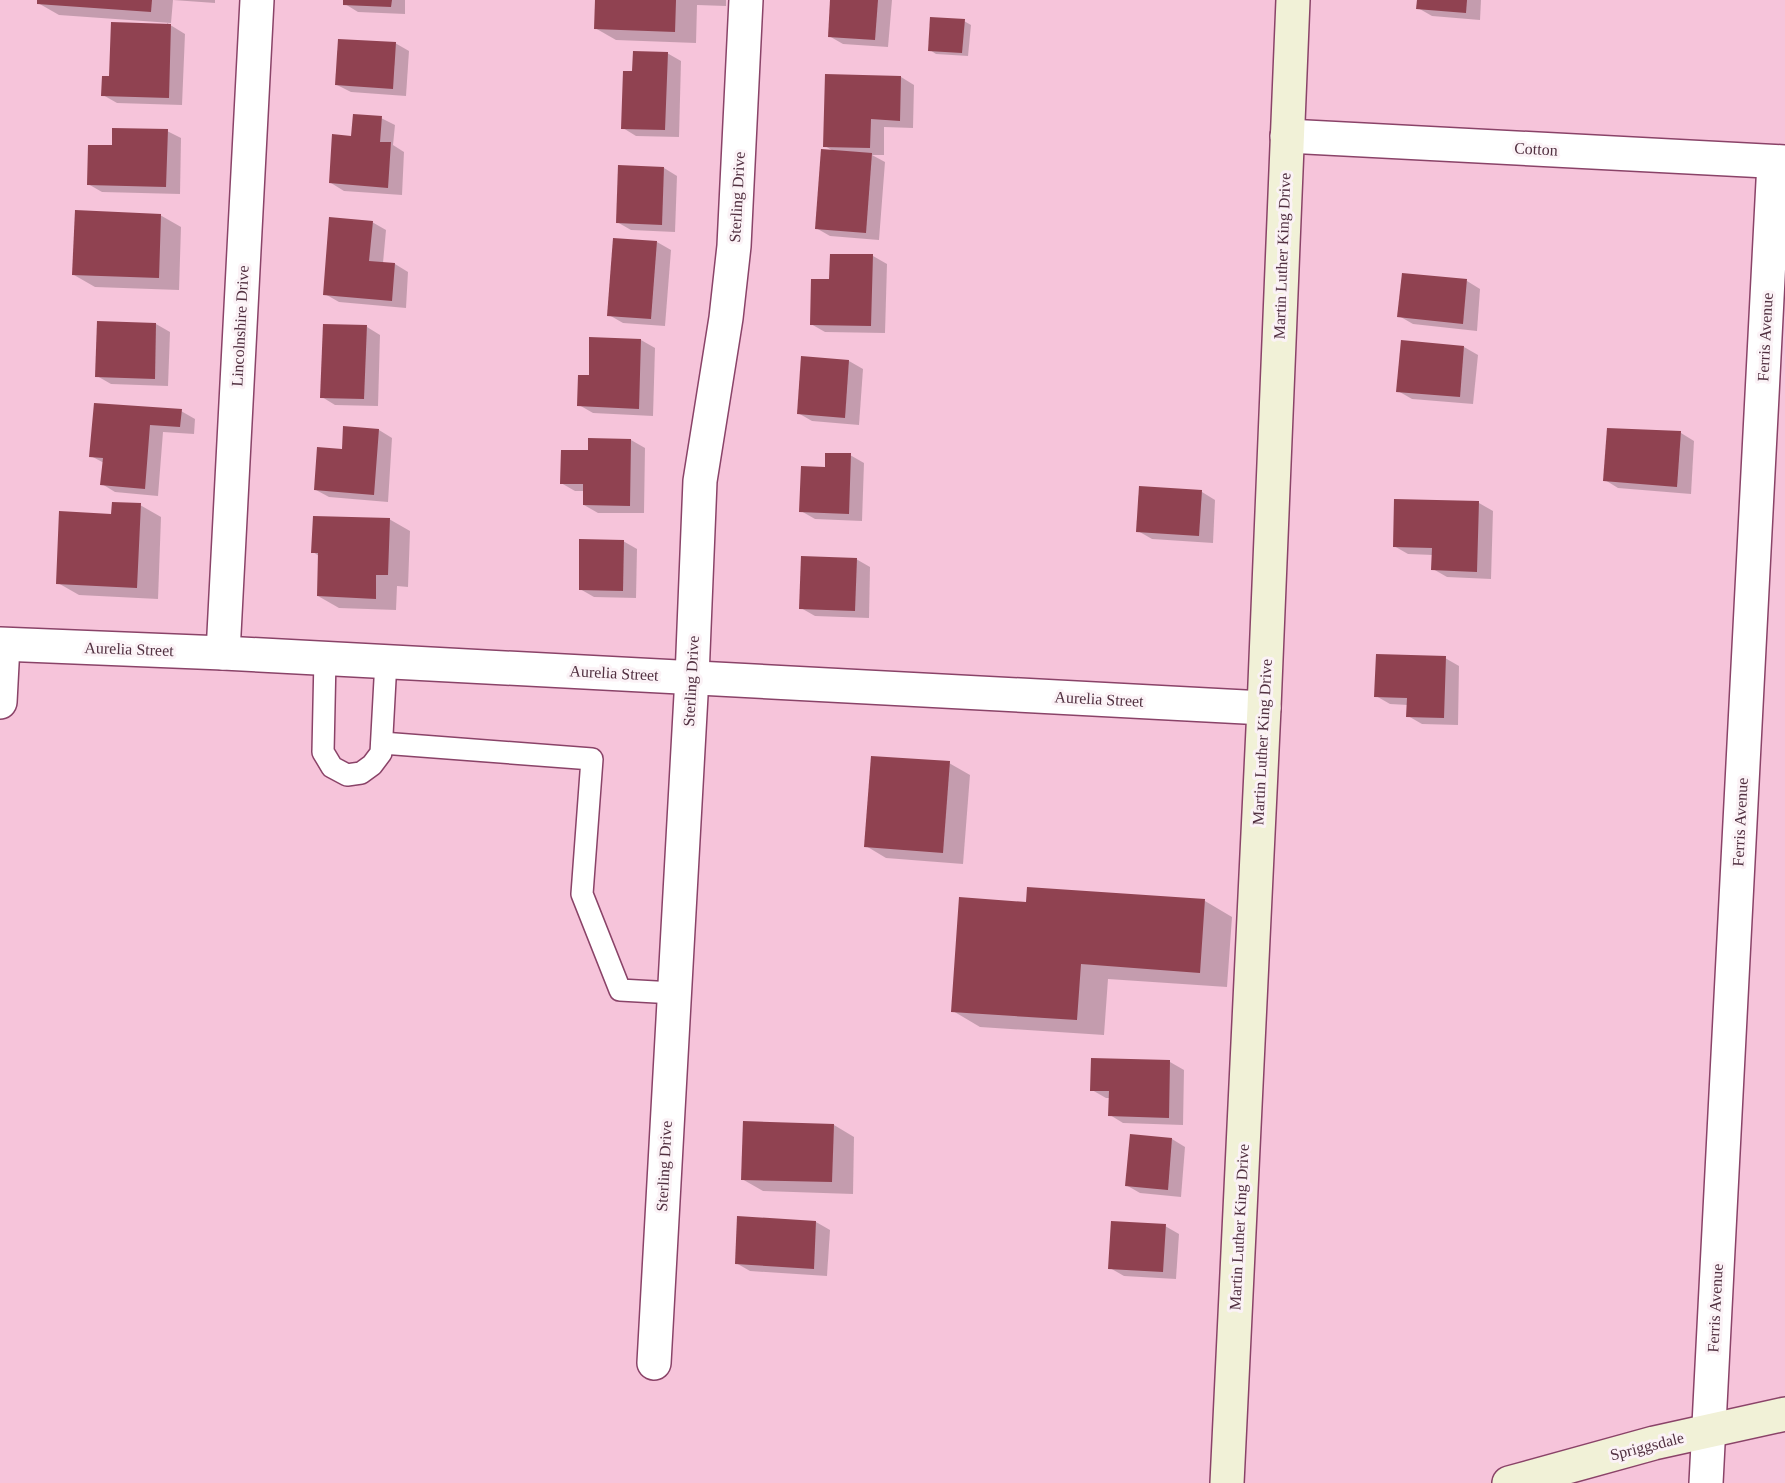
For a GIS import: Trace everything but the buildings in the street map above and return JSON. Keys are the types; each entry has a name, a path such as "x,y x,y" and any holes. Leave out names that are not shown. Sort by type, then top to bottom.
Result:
{"main road":[{"name":"Martin Luther King Drive","path":"1227,1483 1264,708 1293,0"},
{"name":"Spriggsdale","path":"1509,1483 1654,1443 1785,1413"}],"street":[{"name":"Lincolnshire Drive","path":"223,652 257,0"},
{"name":"Sterling Drive","path":"654,1363 692,677 700,481 726,318 734,246 746,0"},
{"name":"Cotton","path":"1287,136 1780,162"},
{"name":"Ferris Avenue","path":"1706,1483 1780,162"},
{"name":"Aurelia Street","path":"2,644 223,652 1264,708"},
{"path":"0,702 2,644"}],"lane":[{"path":"326,658 323,752 332,767 347,775 362,773 381,753 386,661"},
{"path":"381,743 592,759 582,894 620,990 674,993"}]}
